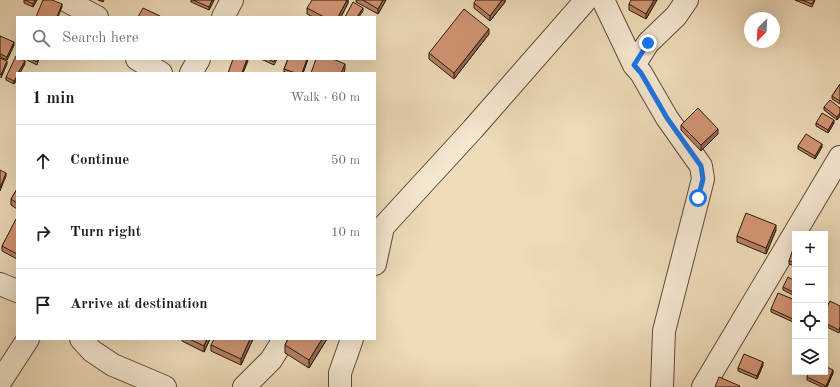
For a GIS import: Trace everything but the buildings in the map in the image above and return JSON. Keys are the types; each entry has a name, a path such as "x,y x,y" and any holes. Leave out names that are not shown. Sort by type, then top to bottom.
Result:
{"street":[{"path":"65,0 95,16"},
{"path":"224,16 232,0"},
{"path":"376,255 379,229 478,123 586,0"},
{"path":"602,0 634,65 641,73 667,118 701,166 703,179 664,331 662,387"},
{"path":"634,65 648,43 676,16 687,0"},
{"path":"139,60 160,72"},
{"path":"192,72 198,60"},
{"path":"703,387 840,157"},
{"path":"0,284 16,291"},
{"path":"0,382 27,340"},
{"path":"82,340 92,351 113,365 165,387"},
{"path":"244,387 271,360 283,340"},
{"path":"340,387 340,373 352,340"}],"route":[{"path":"648,43 634,65 641,73 667,118 701,166 703,179 698,198"}]}
